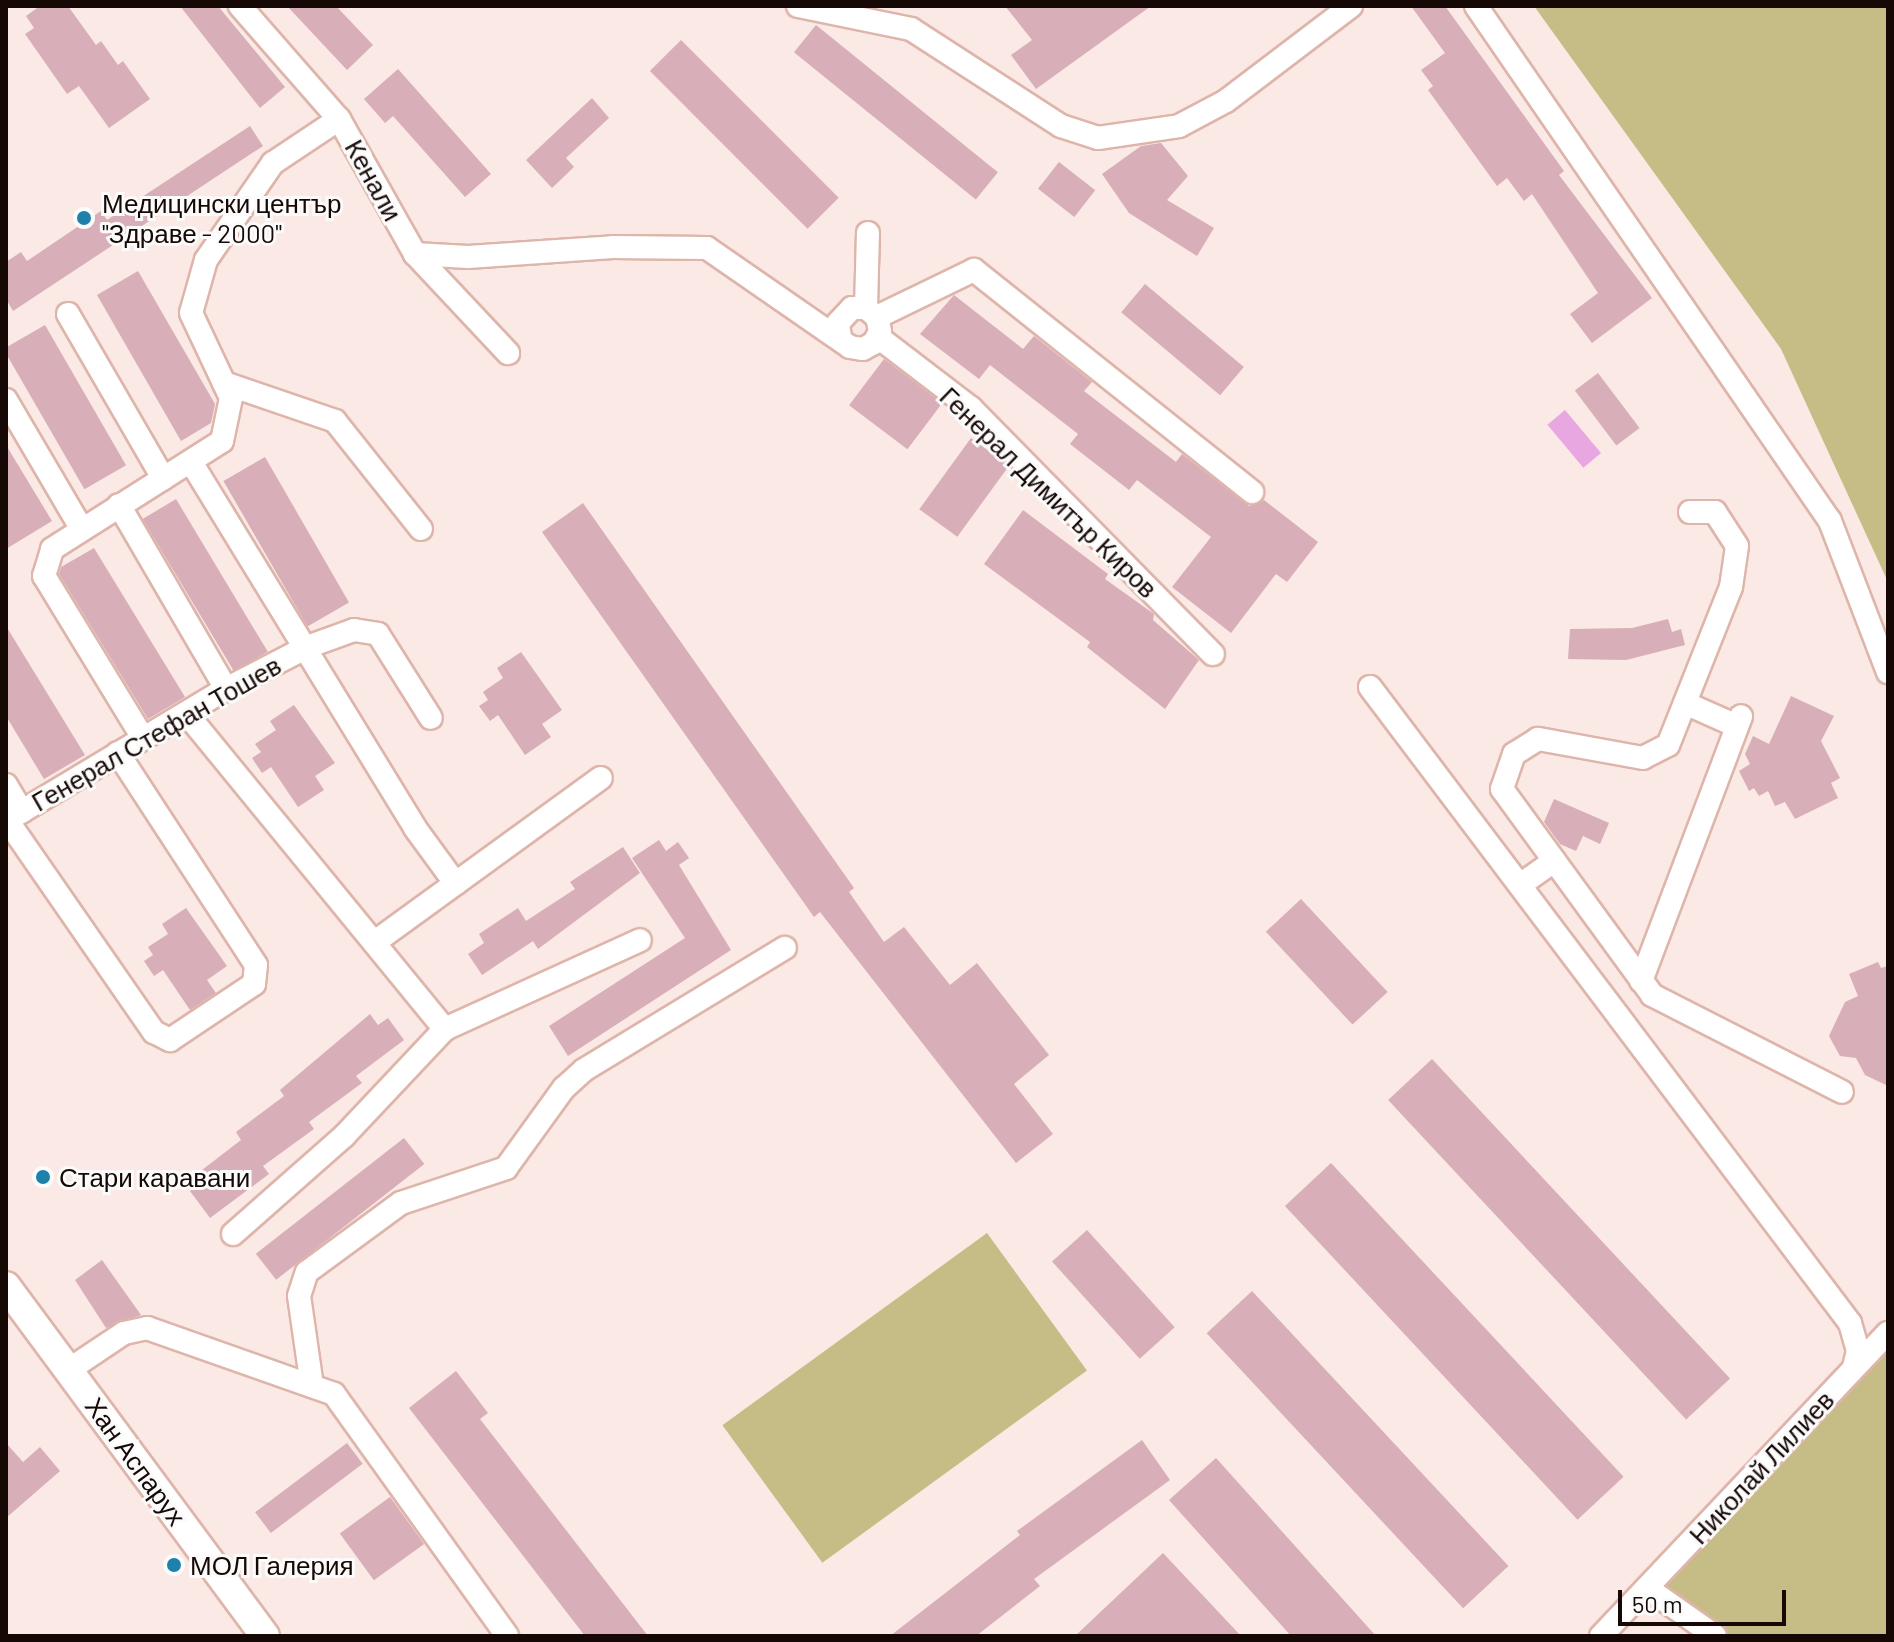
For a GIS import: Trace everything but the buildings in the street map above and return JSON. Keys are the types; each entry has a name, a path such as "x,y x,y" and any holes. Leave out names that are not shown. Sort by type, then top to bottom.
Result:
{"main road":[{"name":"Хан Аспарух","path":"6,1286 265,1636"}],"street":[{"name":"Кенали","path":"240,6 339,119 415,254 508,353"},
{"path":"798,6 911,29 1061,126 1098,138 1179,126 1226,101 1351,6"},
{"path":"1476,6 1830,521 1888,672"},
{"path":"143,738 44,576 52,549 222,441 231,398 191,313 206,260 273,163 339,119"},
{"path":"415,254 468,257 613,247 707,248 856,349 867,318 868,233"},
{"path":"840,337 838,323 867,318 974,270 1252,492"},
{"path":"68,314 163,478"},
{"path":"810,317 867,318"},
{"name":"Генерал Димитър Киров","path":"867,318 971,408 1213,654"},
{"path":"224,383 335,421 421,529"},
{"path":"6,400 81,528"},
{"path":"191,462 415,828 456,884"},
{"path":"119,505 226,689"},
{"path":"1690,512 1715,512 1737,546 1731,587 1668,745 1643,758 1538,739 1514,754 1502,789 1652,995 1842,1092"},
{"name":"Генерал Стефан Тошев","path":"12,818 226,689 307,647 354,630 378,634 431,718"},
{"path":"1370,687 1850,1323 1858,1351 1854,1367"},
{"path":"1641,981 1739,721 1685,703"},
{"path":"186,713 445,1029"},
{"path":"6,785 12,818 154,1032 170,1040 254,984 256,965 118,753"},
{"path":"375,942 601,778"},
{"path":"1520,885 1554,861"},
{"path":"233,1234 344,1136 445,1029 640,940"},
{"path":"312,1386 299,1296 307,1272 401,1203 506,1168 564,1088 584,1070 785,948"},
{"path":"70,1369 124,1333 147,1328 334,1394 507,1636"},
{"name":"Николай Лилиев","path":"1601,1636 1888,1333"},
{"path":"1647,1588 1715,1636"}],"shaded area":[{"path":"1534,6 1888,6 1888,582 1781,349"},
{"path":"1565,410 1601,453 1583,468 1547,425"},
{"path":"987,1233 1087,1371 822,1563 722,1425"},
{"path":"1888,1350 1888,1636 1699,1636 1654,1597"}],"place":[{"name":"Медицински център \"Здраве - 2000\"","path":"84,218"},
{"name":"Стари каравани","path":"43,1177"},
{"name":"МОЛ Галерия","path":"174,1565"}]}
